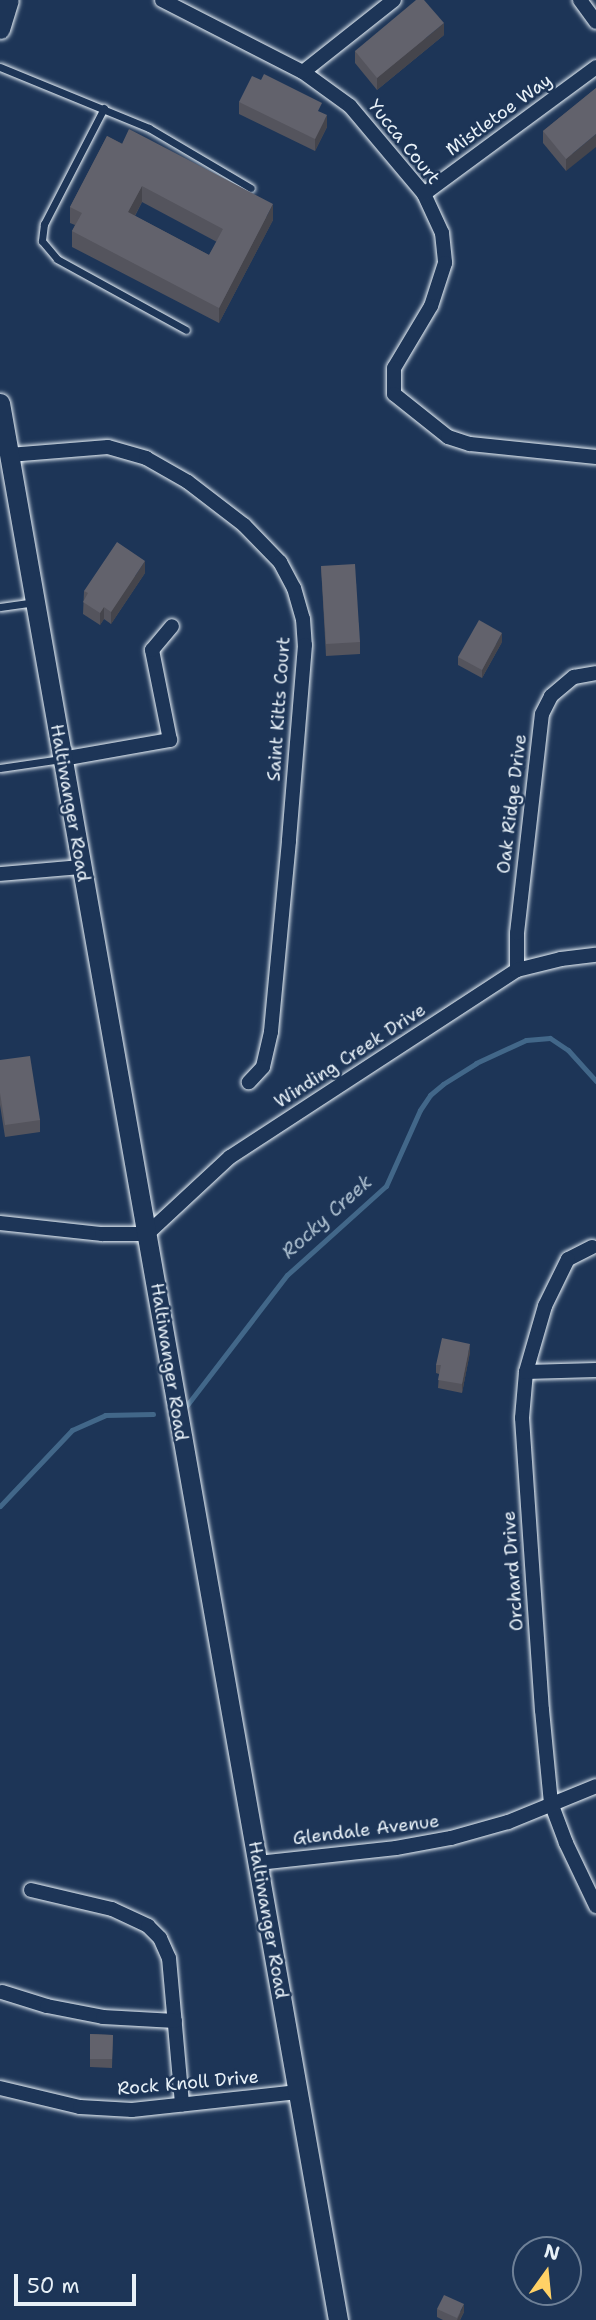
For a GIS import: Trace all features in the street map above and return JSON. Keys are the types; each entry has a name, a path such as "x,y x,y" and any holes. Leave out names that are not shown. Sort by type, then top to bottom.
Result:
{"street":[{"path":"0,29 9,0"},
{"name":"Yucca Court","path":"162,0 303,72 350,106 424,194 442,233 445,263 431,306 394,368 394,394 448,436 470,444 596,457"},
{"path":"303,72 394,0"},
{"path":"580,0 596,22"},
{"name":"Mistletoe Way","path":"424,194 596,67"},
{"name":"Haltiwanger Road","path":"0,403 5,456 34,602 147,1234 338,2320"},
{"name":"Saint Kitts Court","path":"5,456 108,447 146,458 188,482 244,525 279,562 294,588 303,619 305,645 289,841 271,1032 264,1068 249,1082"},
{"path":"62,759 170,740 152,650 172,625"},
{"name":"Oak Ridge Drive","path":"517,970 517,933 542,714 551,696 574,677 596,673"},
{"path":"0,874 80,867"},
{"name":"Winding Creek Drive","path":"147,1234 230,1157 517,970 596,954"},
{"path":"0,1223 102,1234 147,1234"},
{"name":"Orchard Drive","path":"592,1247 568,1259 545,1306 526,1371 522,1418 525,1487 551,1803 566,1843 596,1906"},
{"path":"526,1371 596,1370"},
{"name":"Glendale Avenue","path":"258,1863 396,1848 451,1838 508,1822 596,1786"},
{"path":"31,1890 112,1909 148,1926 160,1938 169,1958 182,2104"},
{"path":"2,1992 103,2017 175,2021"},
{"name":"Rock Knoll Drive","path":"0,2088 80,2107 132,2110 298,2092"}],"lane":[{"path":"0,67 149,128 251,188"},
{"path":"104,108 44,224 42,241 57,259 186,330"},
{"path":"0,607 34,602"},
{"path":"0,768 62,759"}],"building":[{"path":"416,0 424,0 444,23 377,78 355,51"},
{"path":"264,74 322,103 318,111 327,115 315,139 239,102 252,76 261,80"},
{"path":"596,88 596,134 566,159 543,131"},
{"path":"129,129 273,204 219,308 72,231 82,213 70,207 107,136 122,144","holes":["142,186 223,229 209,255 128,212"]},
{"path":"117,542 145,561 111,612 104,607 100,613 83,602 88,593 84,591"},
{"path":"355,564 360,642 326,644 321,566"},
{"path":"479,620 502,633 482,670 458,657"},
{"path":"30,1056 40,1120 5,1125 0,1093 0,1060"},
{"path":"442,1338 470,1344 462,1384 438,1380 441,1365 436,1365"},
{"path":"90,2034 113,2035 112,2059 90,2059"},
{"path":"444,2295 464,2304 457,2318 437,2309"}],"waterway":[{"name":"Rocky Creek","path":"184,1409 287,1275 386,1186 420,1110 430,1095 443,1084 476,1063 526,1040 550,1038 568,1050 596,1081"},
{"name":"Rocky Creek","path":"0,1506 72,1430 105,1415 153,1414"}]}
